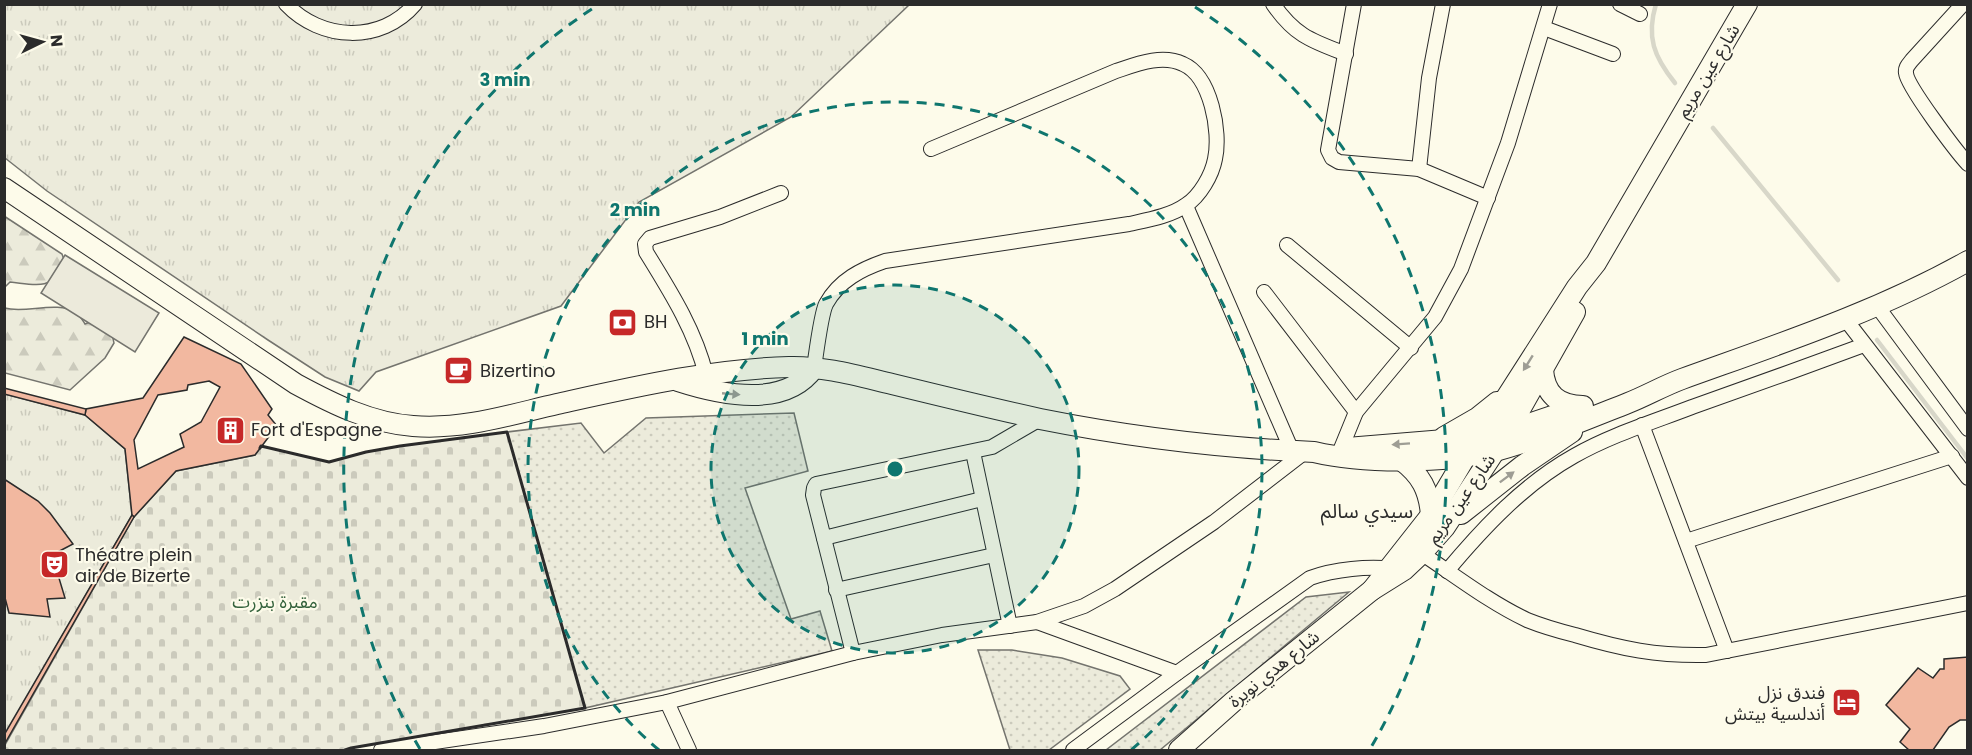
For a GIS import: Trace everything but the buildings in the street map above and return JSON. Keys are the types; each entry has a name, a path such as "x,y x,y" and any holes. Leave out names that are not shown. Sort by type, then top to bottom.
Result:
{"street":[{"path":"286,4 309,23 333,32 359,34 385,27 407,13 415,4"},
{"path":"1273,4 1283,19 1307,39 1346,54"},
{"path":"1354,4 1328,150 1332,158 1346,164 1419,169 1488,198"},
{"path":"1419,169 1429,78 1443,4"},
{"path":"1339,453 1356,412 1378,383 1435,318 1461,269 1508,143 1550,4"},
{"path":"1620,4 1640,14"},
{"name":"شارع عين مريم","path":"1488,444 1508,431 1576,309 1596,263 1747,4"},
{"path":"1963,4 1906,67 1906,73 1908,81 1968,164"},
{"path":"1544,28 1613,54"},
{"path":"675,380 725,394 747,395 776,392 792,387 806,379 814,368 825,305 844,281 861,270 885,261 1129,225 1186,206 1199,193 1215,159 1214,117 1204,83 1195,70 1181,63 1162,60 1142,62 931,149"},
{"path":"4,188 296,384 332,404 366,417 411,426 451,427 480,423 675,380 790,367 840,372 1040,419 1166,440 1401,460 1466,456 1488,444 1605,412 1675,382 1846,320 1968,261"},
{"path":"706,375 700,350 692,332 646,252 645,244 650,238 720,217 781,193"},
{"path":"1186,206 1304,452"},
{"path":"1287,245 1411,348"},
{"name":"شارع عين مريم","path":"1372,590 1396,569 1438,521 1488,444 1514,386 1577,287 1596,263"},
{"path":"1264,292 1356,412"},
{"path":"1877,306 1968,429"},
{"path":"1846,320 1968,478"},
{"path":"1447,571 1476,536 1542,477 1573,456 1642,425 1864,345"},
{"path":"1543,370 1544,382 1559,402 1570,406 1582,406"},
{"path":"1508,431 1582,406 1640,389 1675,382"},
{"path":"1434,442 1477,418 1514,386"},
{"path":"1401,460 1414,470 1424,483 1438,521 1605,412"},
{"path":"853,653 813,495 816,484 992,447 1040,419"},
{"path":"1642,425 1727,651"},
{"path":"1339,453 1434,442 1488,444"},
{"path":"973,452 1010,626"},
{"path":"381,750 544,726 667,702 853,653 942,635 1036,622 1084,606 1116,589 1214,522 1304,452"},
{"name":"شارع عين مريم","path":"1438,521 1466,456"},
{"path":"1686,541 1952,456"},
{"path":"824,538 982,499"},
{"path":"1415,548 1493,601 1528,620 1602,643 1672,656 1706,656 1968,603"},
{"path":"836,590 994,555"},
{"path":"1073,750 1310,578 1339,571 1396,569"},
{"name":"شارع هدي نويرة","path":"1179,750 1234,701 1372,590"},
{"path":"1036,622 1177,673"},
{"path":"667,702 689,750"}],"green space":[{"path":"4,5 909,5 791,117 639,202 561,306 376,372 359,391 325,377 268,340 47,191 5,158"},
{"path":"4,216 62,254 67,268 47,283 35,285 10,282 5,287"},
{"path":"5,308 69,309 77,314 85,324 99,318 110,325 114,343 105,358 70,390 5,373"},
{"name":"Théatre plein air de Bizerte","path":"5,394 85,415 125,449 132,515 5,735"},
{"path":"794,413 808,471 745,488 791,619 820,611 832,651 585,708 507,432 581,423 604,453 646,418"},
{"name":"مقبرة بنزرت","path":"507,432 585,708 345,750 5,750 5,745 134,517 176,471 255,455 261,446 329,462 400,446"},
{"path":"1349,592 1160,750 1106,750 1306,597"},
{"path":"978,650 1012,650 1062,658 1120,676 1130,689 1049,750 1010,750"}],"shaded area":[{"path":"65,255 159,313 135,352 41,293"}],"waterway":[{"path":"1656,4 1652,27 1654,46 1662,64 1675,83"},
{"path":"1713,128 1838,280"},
{"path":"1877,340 1968,459"}],"wall":[{"path":"260,448 261,446 329,462 400,446 507,432 585,708 345,750"}],"place":[{"name":"BH","path":"623,322"},
{"name":"Bizertino","path":"459,371"},
{"name":"Fort d'Espagne","path":"230,430"},
{"name":"Théatre plein air de Bizerte","path":"54,565"},
{"name":"فندق نزل أندلسية بيتش","path":"1846,703"}],"district":[{"name":"سيدي سالم","path":"1367,511"}]}
